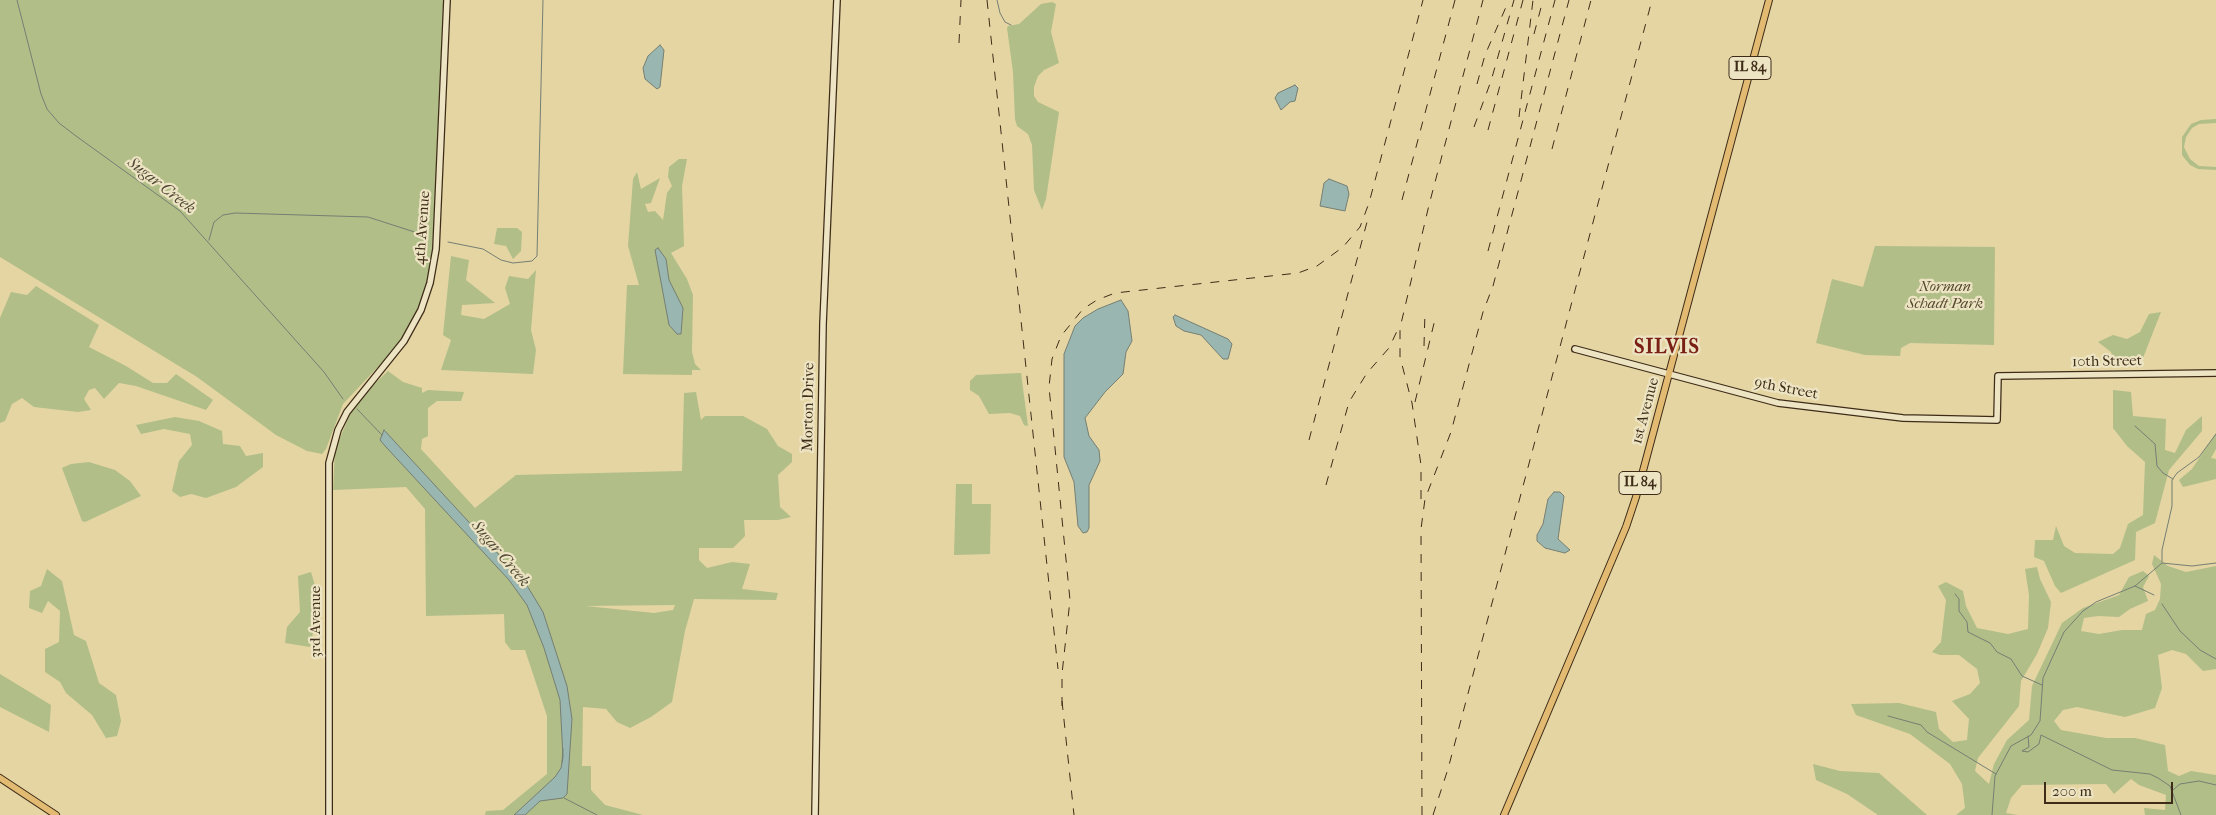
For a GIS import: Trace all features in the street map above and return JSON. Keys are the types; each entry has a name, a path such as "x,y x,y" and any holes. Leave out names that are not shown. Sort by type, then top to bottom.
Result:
{"main road":[{"name":"1st Avenue","path":"1504,815 1626,527 1769,0"},
{"path":"0,778 56,815"}],"street":[{"name":"4th Avenue","path":"338,430 353,403 404,342 421,310 430,283 436,249 447,0"},
{"name":"Morton Drive","path":"816,815 823,332 838,0"},
{"name":"9th Street","path":"1575,349 1794,406 1903,418 1997,420"},
{"name":"10th Street","path":"1997,420 1998,376 2216,373"},
{"name":"3rd Avenue","path":"328,815 328,476 332,446 338,430"}],"green space":[{"path":"0,0 444,0 433,253 426,285 418,310 403,337 389,355 343,404 326,449 322,454 307,451 276,435 197,377 0,257"},
{"path":"1052,2 1056,4 1051,32 1059,63 1044,70 1038,76 1034,87 1034,96 1038,102 1059,112 1046,199 1042,210 1034,190 1032,145 1028,134 1017,126 1015,119 1013,72 1007,28 1008,26 1019,24 1041,4"},
{"path":"2216,119 2216,123 2199,124 2192,128 2186,137 2184,147 2190,159 2199,166 2216,167 2216,170 2198,169 2190,165 2182,155 2182,137 2191,124 2201,120"},
{"path":"679,159 687,159 682,186 684,246 671,253 687,279 693,295 692,352 695,364 701,370 692,370 692,375 623,374 627,285 639,285 628,246 633,179 637,172 641,189 660,178 651,203 645,204 648,212 655,211 663,220 667,193 672,186 668,177 669,167"},
{"path":"497,228 517,228 522,232 521,251 513,259 506,246 494,244"},
{"name":"Norman Schadt Park","path":"1875,246 1995,247 1994,345 1910,343 1901,348 1900,356 1865,355 1816,343 1832,279 1863,287"},
{"path":"451,256 469,260 466,280 495,303 462,305 461,315 484,319 510,304 505,288 509,276 528,279 536,270 531,330 536,350 533,374 441,370 451,340 443,335"},
{"path":"36,286 99,325 89,347 126,366 153,383 167,383 176,374 213,400 206,410 136,386 119,383 104,399 95,388 89,390 84,399 91,410 78,412 34,407 22,398 12,404 5,421 0,423 0,318 11,292 27,295"},
{"path":"2161,312 2141,363 2115,363 2111,352 2098,342 2113,335 2127,339 2140,332 2149,314"},
{"path":"388,371 403,382 422,388 422,393 428,390 464,392 461,401 437,401 428,408 428,436 422,439 421,449 475,508 516,475 682,471 684,393 696,392 701,420 705,416 743,416 767,429 778,446 792,454 792,462 778,475 780,507 791,517 778,520 744,520 745,536 733,548 699,548 699,560 707,568 732,562 750,564 742,589 778,593 776,600 694,599 685,631 672,702 651,717 630,728 617,722 606,709 583,707 582,766 591,766 591,790 605,805 643,815 485,815 486,811 503,810 547,774 547,716 525,650 511,650 505,642 504,614 426,616 425,509 406,487 333,490 335,450 350,414 365,393","holes":["675,605 673,610 654,613 586,606"]},
{"path":"1021,373 1028,426 1024,425 1020,416 1010,413 989,414 979,396 970,390 970,381 976,375"},
{"path":"2113,390 2131,392 2133,416 2166,419 2165,450 2175,453 2186,430 2202,416 2202,431 2169,470 2155,523 2136,532 2135,560 2061,593 2055,586 2044,561 2034,557 2035,540 2053,540 2056,526 2064,546 2075,553 2113,554 2120,548 2128,524 2143,515 2145,462 2127,446 2113,428"},
{"path":"175,417 199,421 222,431 223,444 240,446 246,456 263,453 263,467 236,487 206,498 191,494 180,497 172,491 179,461 192,445 190,434 164,429 141,434 136,425"},
{"path":"2216,433 2216,449 2211,458 2216,459 2216,479 2183,487 2179,480 2192,469"},
{"path":"89,462 115,470 130,481 141,496 85,522 82,521 62,468 71,464"},
{"path":"956,484 972,484 972,504 991,504 990,554 954,555"},
{"path":"2154,555 2168,566 2186,572 2216,566 2216,669 2203,671 2186,654 2172,650 2158,655 2162,688 2155,708 2125,717 2077,707 2063,710 2054,721 2061,730 2106,738 2135,738 2165,745 2168,771 2179,776 2191,771 2216,775 2216,815 2145,815 2144,808 2165,810 2166,795 2139,785 2131,779 2114,794 2106,784 2022,785 2011,798 2006,813 2018,815 1956,815 1965,808 1962,784 1950,764 1910,734 1856,715 1851,704 1899,703 1936,712 1939,729 1953,742 1967,740 1969,719 1952,701 1970,694 1980,683 1977,669 1959,655 1940,655 1932,652 1941,642 1946,600 1938,586 1946,582 1963,591 1966,606 1977,628 2008,634 2028,629 2029,595 2025,569 2037,567 2040,579 2051,602 2048,628 2037,654 2021,681 2019,706 1978,758 1975,771 1989,784 1994,764 2007,740 2029,720 2032,686 2062,623 2083,608 2119,595 2129,577 2143,571 2149,576 2143,587 2148,601 2130,609 2119,617 2098,616 2084,618 2081,631 2099,634 2122,630 2142,630 2146,614 2155,610 2160,599 2161,584 2152,564"},
{"path":"47,569 62,581 74,635 86,641 99,683 116,695 121,721 117,736 106,738 92,715 66,693 60,682 45,672 45,649 59,642 60,611 48,601 42,613 29,608 30,591 41,586"},
{"path":"311,572 317,592 316,619 310,647 285,643 287,627 300,612 298,576"},
{"path":"0,674 51,705 49,732 0,707"},
{"path":"1813,764 1840,771 1879,773 1927,815 1878,815 1847,794 1816,780"}],"water":[{"path":"660,45 664,50 660,87 657,89 645,79 643,68 648,56"},
{"path":"1295,85 1298,88 1295,101 1290,102 1281,110 1275,98 1278,93"},
{"path":"1329,179 1347,186 1349,194 1345,211 1320,206 1324,183"},
{"path":"658,248 666,259 669,280 683,308 681,334 677,334 669,325 655,250"},
{"path":"1121,300 1128,311 1132,341 1126,352 1123,374 1105,392 1085,418 1089,436 1099,450 1100,461 1089,485 1089,528 1087,532 1083,533 1078,526 1074,482 1064,457 1064,354 1075,326 1083,318 1098,309"},
{"path":"1175,315 1228,339 1232,344 1228,359 1223,359 1201,335 1184,331 1176,326 1173,317"},
{"name":"Sugar Creek","path":"384,430 526,584 543,612 567,686 572,719 567,794 563,798 540,801 525,815 514,815 555,777 561,768 563,757 560,700 544,648 527,605 509,580 380,440"},
{"path":"1554,492 1560,492 1564,496 1558,539 1570,550 1565,553 1545,548 1537,541 1537,535 1543,524 1548,499"}],"waterway":[{"name":"Sugar Creek","path":"17,0 41,94 47,109 59,123 180,211 324,372 343,399"},
{"path":"448,242 483,249 501,260 513,263 532,261 537,256 543,0"},
{"path":"997,0 1000,13 1005,22 1011,25"},
{"path":"209,240 214,222 223,215 235,213 368,217 427,236"},
{"name":"Sugar Creek","path":"357,409 382,435"},
{"path":"2135,426 2155,444 2157,466 2163,473 2173,479"},
{"path":"2162,562 2162,550 2172,506 2172,480 2177,473 2199,457 2216,434"},
{"path":"1992,815 1995,776 2011,746 2031,735 2040,721 2043,678 2064,632 2083,611 2096,602 2135,586 2162,563 2192,566 2216,563"},
{"path":"2135,586 2154,595"},
{"path":"1955,594 1959,599 1959,611 1967,622 1968,632 1990,643 1997,652 2011,659 2022,676 2042,685"},
{"path":"2162,604 2180,631 2200,650 2216,659"},
{"path":"1888,716 1921,725 1927,732 1996,774"},
{"path":"2028,736 2029,747 2022,751 2028,752 2039,744 2041,735 2112,770 2150,774 2158,778 2170,786 2181,815"},
{"name":"Sugar Creek","path":"562,762 563,749"},
{"path":"2173,790 2180,784 2199,781 2216,785"},
{"path":"564,798 597,815"}],"railway":[{"path":"959,43 961,0"},
{"path":"987,0 1058,669"},
{"path":"1062,706 1062,674 1070,600 1049,387 1052,359 1061,336 1083,309 1097,300 1115,293 1298,273 1317,266 1343,247 1360,227 1369,203 1423,0"},
{"path":"1402,200 1455,0"},
{"path":"1421,499 1421,465 1412,403 1400,357 1400,328 1429,205 1483,0"},
{"path":"1474,127 1491,81 1514,0"},
{"path":"1488,130 1523,0"},
{"path":"1519,117 1533,0"},
{"path":"1534,34 1543,0"},
{"path":"1488,251 1555,0"},
{"path":"1422,815 1421,529 1425,499 1451,432 1483,312 1493,286 1569,0"},
{"path":"1552,149 1591,0"},
{"path":"1433,815 1448,769 1652,0"},
{"path":"1477,84 1485,55 1506,7"},
{"path":"1309,440 1367,222"},
{"path":"1424,346 1425,312"},
{"path":"1415,402 1436,315"},
{"path":"1326,485 1349,402 1367,373 1389,348 1398,329"},
{"path":"1062,701 1074,815"}],"district":[{"name":"SILVIS","path":"1667,348"}]}
